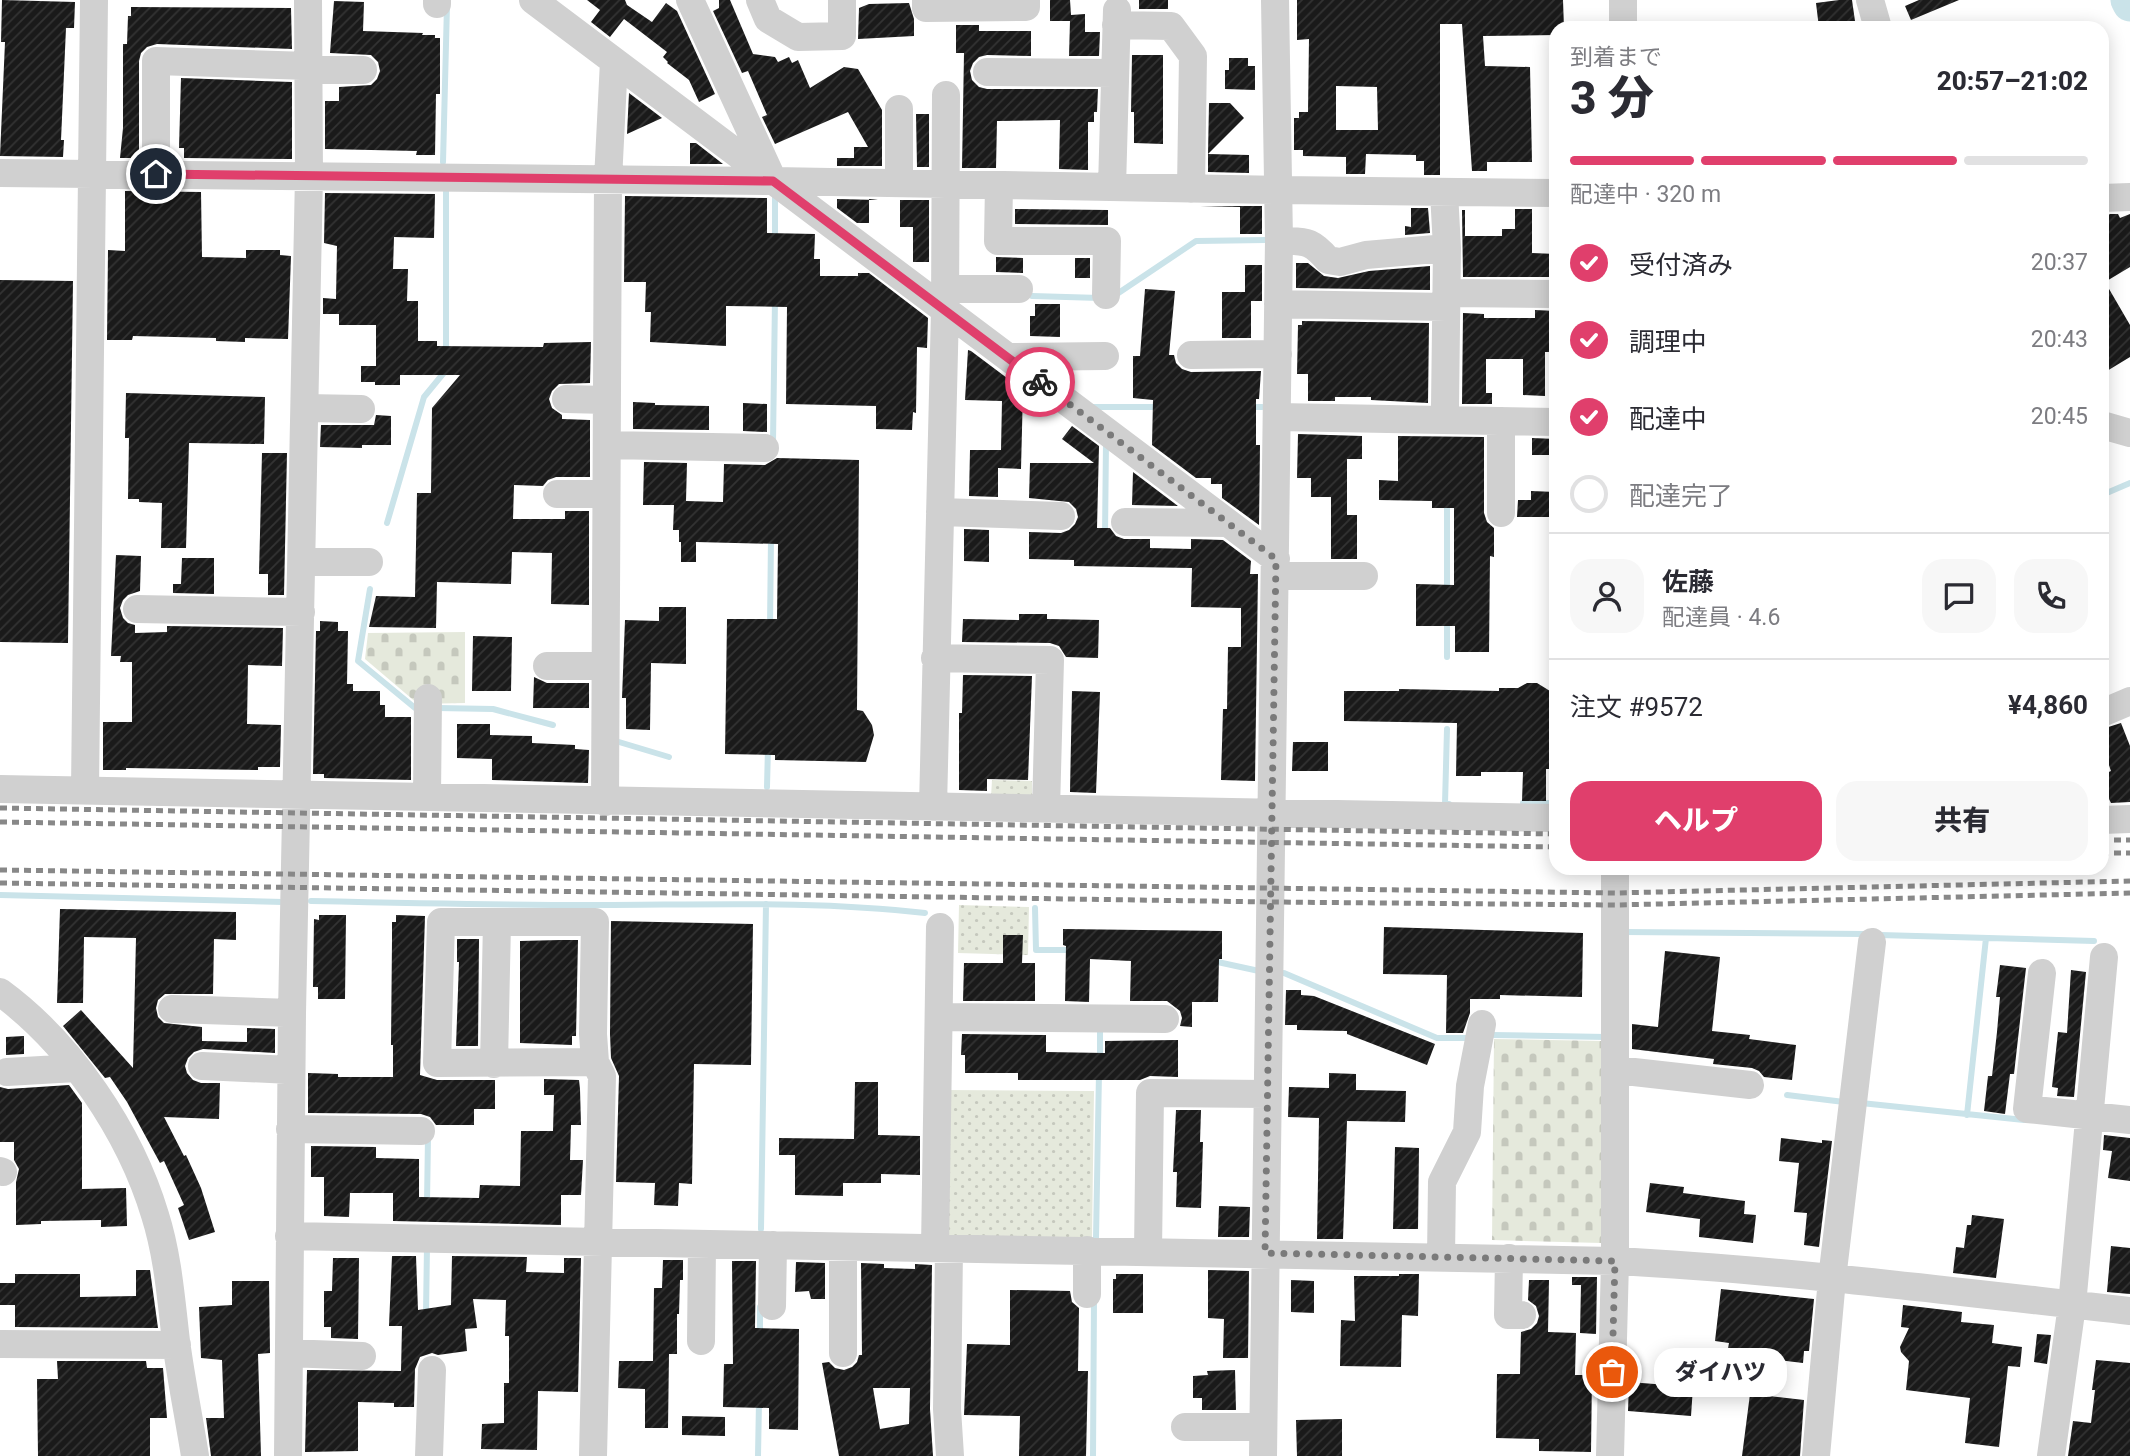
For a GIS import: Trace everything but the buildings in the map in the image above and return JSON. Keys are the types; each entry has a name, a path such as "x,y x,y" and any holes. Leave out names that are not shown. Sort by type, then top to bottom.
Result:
{"street":[{"path":"85,790 94,0"},
{"path":"288,1456 290,1129 309,175 308,0"},
{"path":"533,0 773,181 945,300 1007,357 1228,523 1276,568 1364,576"},
{"path":"690,0 773,181"},
{"path":"760,0 768,19 798,37 842,36 842,0"},
{"path":"926,0 926,8 939,8 1026,7 1026,0"},
{"path":"1263,1456 1279,240 1275,0"},
{"path":"1623,0 1623,21"},
{"path":"1870,0 1876,21"},
{"path":"1112,187 1117,17 1171,26 1193,56 1191,189"},
{"path":"156,174 156,61 363,70"},
{"path":"605,802 608,180 614,61"},
{"path":"987,72 1115,74"},
{"path":"933,807 945,300 946,95"},
{"path":"899,109 899,183"},
{"path":"0,173 1549,193"},
{"path":"999,185 998,241 1107,242 1106,295"},
{"path":"1444,192 1447,248 1445,407"},
{"path":"2109,198 2130,197"},
{"path":"1279,240 1307,242 1316,246 1328,260 1340,262 1366,254 1447,248"},
{"path":"945,300 1019,289"},
{"path":"1278,304 1549,294"},
{"path":"1191,355 1278,354"},
{"path":"1007,357 1105,356"},
{"path":"566,399 607,400"},
{"path":"305,408 362,409"},
{"path":"1277,417 1549,422"},
{"path":"1501,421 1501,513"},
{"path":"2109,427 2130,433"},
{"path":"607,445 765,448"},
{"path":"557,494 606,494"},
{"path":"940,512 1061,516"},
{"path":"1125,522 1228,523"},
{"path":"302,562 369,562"},
{"path":"137,609 301,611"},
{"path":"935,658 1051,660 1046,809"},
{"path":"547,666 605,666"},
{"path":"427,796 428,698"},
{"path":"2109,710 2130,701"},
{"path":"0,789 1549,818"},
{"path":"2109,820 2130,820"},
{"path":"1610,1456 1615,1261 1615,875"},
{"path":"593,1456 601,1076 595,1062 593,1034 594,922 440,922 437,1063 595,1062"},
{"path":"494,1063 497,922"},
{"path":"940,927 942,1249 950,1456"},
{"path":"1816,1456 1832,1279 1872,942"},
{"path":"2050,1456 2071,1305 2104,957"},
{"path":"2042,973 2027,1109 2130,1120"},
{"path":"0,992 54,1040 76,1068 109,1115 149,1197 160,1230 195,1456"},
{"path":"172,1009 292,1013"},
{"path":"939,1017 1165,1019"},
{"path":"1441,1257 1442,1182 1467,1132 1470,1086 1482,1024"},
{"path":"202,1066 291,1070"},
{"path":"7,1072 76,1068"},
{"path":"1616,1070 1750,1085"},
{"path":"1148,1251 1150,1093 1268,1094"},
{"path":"290,1129 421,1131"},
{"path":"289,1236 1615,1261 1832,1279 2130,1311"},
{"path":"701,1340 702,1245"},
{"path":"772,1306 773,1245"},
{"path":"843,1247 843,1353"},
{"path":"1087,1251 1087,1294"},
{"path":"1509,1258 1508,1315 1522,1315"},
{"path":"0,1344 177,1345"},
{"path":"289,1353 362,1356"},
{"path":"429,1456 432,1370"},
{"path":"1185,1427 1263,1427"}],"green space":[{"path":"465,632 465,703 418,704 365,659 368,633"},
{"path":"992,780 1032,781 1032,798 991,797"},
{"path":"959,905 1029,907 1028,955 958,953"},
{"path":"1494,1039 1602,1041 1601,1243 1492,1240"},
{"path":"945,1090 1094,1091 1092,1238 942,1235"}],"waterway":[{"path":"2128,0 2130,4"},
{"path":"443,162 447,5"},
{"path":"446,188 446,354"},
{"path":"775,194 775,239"},
{"path":"1114,296 1196,241 1266,240"},
{"path":"1032,296 1100,298"},
{"path":"773,442 775,299"},
{"path":"387,523 424,397 447,369"},
{"path":"1092,407 1161,407"},
{"path":"1249,407 1262,407"},
{"path":"1105,536 1106,442"},
{"path":"2109,492 2130,483"},
{"path":"1447,500 1447,590"},
{"path":"770,627 771,537"},
{"path":"370,589 358,661 415,708 420,708"},
{"path":"1447,619 1447,657"},
{"path":"437,708 493,709 553,725"},
{"path":"1447,729 1445,804 1449,804"},
{"path":"619,742 669,757"},
{"path":"767,787 768,747"},
{"path":"1523,803 1549,803"},
{"path":"0,895 283,902"},
{"path":"311,901 521,905 800,905 925,913"},
{"path":"761,1229 766,904"},
{"path":"1035,908 1036,950 1074,950"},
{"path":"1623,932 1863,934"},
{"path":"1880,935 2094,941"},
{"path":"1967,1115 1986,938"},
{"path":"1213,961 1259,971"},
{"path":"1284,973 1437,1038 1468,1038"},
{"path":"1100,1026 1100,1059"},
{"path":"1492,1035 1606,1037"},
{"path":"1096,1238 1099,1073"},
{"path":"1787,1095 1844,1102"},
{"path":"1861,1103 2024,1120"},
{"path":"427,1203 428,1137"},
{"path":"426,1314 427,1246"},
{"path":"1093,1456 1094,1299"},
{"path":"760,1307 760,1334"},
{"path":"758,1456 759,1401"}],"railway":[{"path":"0,808 1549,834"},
{"path":"0,822 1549,847"},
{"path":"2109,840 2130,840"},
{"path":"2109,853 2130,853"},
{"path":"0,870 1615,893 2130,881"},
{"path":"0,883 1615,905 2130,893"}],"way so far":[{"path":"1040,382 1276,559 1265,1253 1615,1261 1612,1372"}],"place":[{"name":"ダイハツ","path":"1612,1372"}],"route":[{"path":"156,174 773,181 1040,382"}]}
